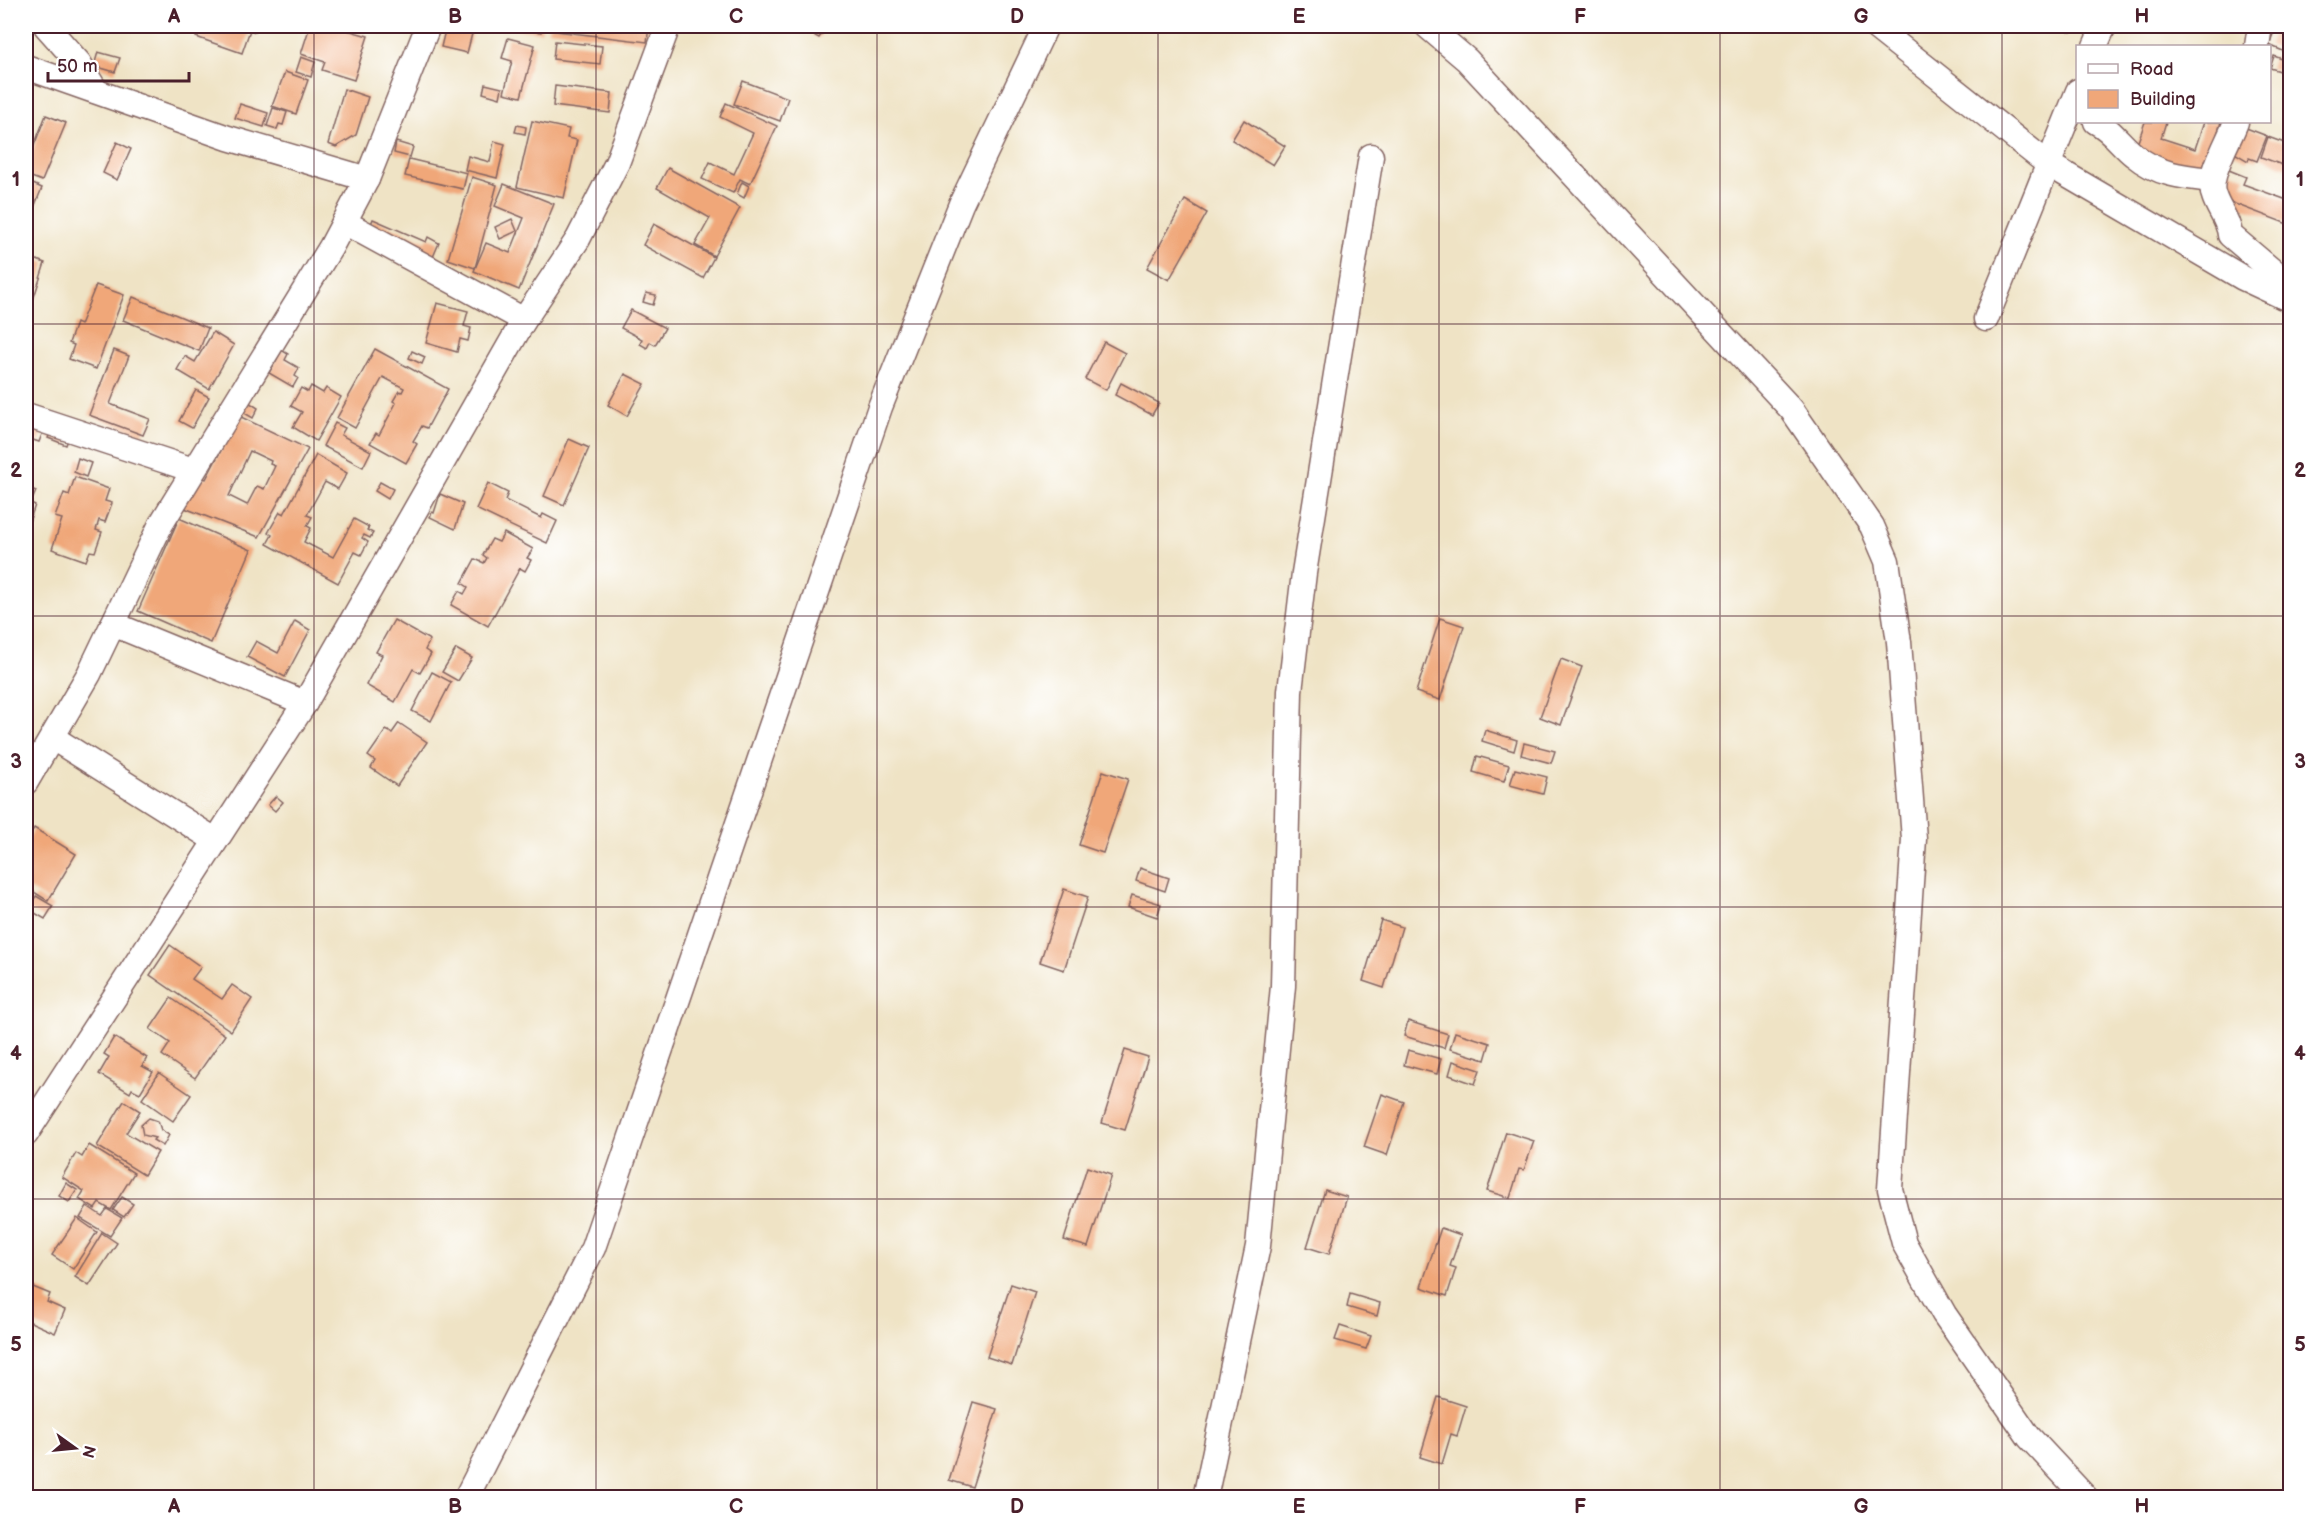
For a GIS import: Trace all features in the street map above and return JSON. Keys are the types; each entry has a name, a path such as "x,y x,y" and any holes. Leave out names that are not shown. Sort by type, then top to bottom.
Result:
{"street":[{"path":"46,26 80,63 96,91"},
{"path":"29,769 53,738 113,624 161,524 193,470 231,414 344,222 366,180 428,26"},
{"path":"26,1134 304,703 524,320 578,239 616,163 668,26"},
{"path":"466,1497 593,1248 880,407 961,204 1046,26"},
{"path":"1427,26 1467,60 1792,410 1872,526 1887,561 1899,642 1914,839 1890,1189 1904,1243 1944,1314 2029,1437 2086,1497"},
{"path":"1875,26 2048,164 2243,278 2286,298"},
{"path":"2096,45 2104,26"},
{"path":"2257,45 2260,26"},
{"path":"26,67 228,138 366,180"},
{"path":"1986,319 2048,164 2075,104"},
{"path":"2097,123 2135,156 2156,170 2173,176 2212,180"},
{"path":"2236,123 2212,180 2212,194 2230,227 2230,235 2275,273 2286,298"},
{"path":"1205,1497 1258,1246 1283,986 1290,691 1304,573 1371,156"},
{"path":"344,222 524,320"},
{"path":"26,415 193,470"},
{"path":"113,624 304,703"},
{"path":"53,738 215,840"}],"building":[{"path":"200,26 257,26 255,32 250,30 242,53 196,37"},
{"path":"310,26 333,26 368,36 354,80 322,70 325,62 301,54"},
{"path":"446,26 473,30 467,53 441,47"},
{"path":"505,26 542,26 541,32 504,28"},
{"path":"549,26 649,26 647,42 548,30"},
{"path":"797,26 827,26 819,38"},
{"path":"2050,26 2073,26 2071,32"},
{"path":"2276,26 2290,26 2290,54 2269,45"},
{"path":"508,38 535,45 521,97 504,93 512,61 502,58"},
{"path":"555,41 602,46 600,64 553,59"},
{"path":"98,52 120,58 115,72 94,66"},
{"path":"2274,56 2290,62 2287,73 2271,68"},
{"path":"301,57 315,62 311,77 296,72"},
{"path":"285,72 308,80 296,114 272,106"},
{"path":"743,81 788,98 780,121 734,104"},
{"path":"485,84 502,88 500,98 483,93"},
{"path":"555,86 612,93 610,113 553,106"},
{"path":"344,89 368,97 356,135 336,147 328,144"},
{"path":"26,95 32,98 26,116"},
{"path":"726,103 777,126 750,184 740,179 733,193 702,179 710,162 734,174 753,133 720,117"},
{"path":"240,104 268,113 264,127 235,118"},
{"path":"273,108 287,112 283,125 279,124 277,129 267,126"},
{"path":"46,115 66,123 42,181 26,175 26,154 30,156"},
{"path":"1244,120 1285,146 1273,165 1232,140"},
{"path":"532,121 569,129 567,138 577,140 564,198 517,187"},
{"path":"2145,123 2166,123 2161,138 2195,149 2204,123 2221,123 2204,176 2134,153"},
{"path":"517,125 526,127 525,134 515,132"},
{"path":"2241,126 2267,136 2257,161 2249,158 2248,161 2231,151"},
{"path":"2268,137 2290,145 2290,168 2261,157"},
{"path":"494,141 505,144 497,178 465,170 468,156 490,162"},
{"path":"117,142 131,149 117,180 103,173"},
{"path":"396,142 413,147 410,157 394,153"},
{"path":"409,159 467,173 463,189 405,176"},
{"path":"668,168 740,208 714,256 695,245 710,218 657,188"},
{"path":"2224,168 2246,177 2243,184 2287,200 2290,191 2290,225 2214,196"},
{"path":"472,177 497,185 475,268 448,259"},
{"path":"26,181 42,188 26,227"},
{"path":"742,182 749,186 744,198 737,194"},
{"path":"504,184 554,204 519,290 474,271 486,243 510,253 524,218 495,206"},
{"path":"1185,200 1207,213 1169,280 1147,268"},
{"path":"373,219 426,242 428,237 439,243 433,257 369,229"},
{"path":"512,219 517,231 500,239 495,227"},
{"path":"654,224 714,257 703,278 643,245"},
{"path":"26,256 45,263 26,322"},
{"path":"96,285 124,295 96,369 69,359 74,345 69,343 76,323 80,325"},
{"path":"646,293 656,295 653,305 643,302"},
{"path":"133,297 208,328 199,351 123,320"},
{"path":"437,303 468,311 464,326 471,328 468,341 460,339 457,352 426,343"},
{"path":"631,310 665,328 655,345 650,342 647,348 640,344 642,339 621,328"},
{"path":"213,332 234,345 209,389 177,370 185,356 195,362"},
{"path":"1104,342 1125,353 1106,390 1085,379"},
{"path":"278,348 288,354 285,360 299,368 295,376 298,378 293,387 269,373 277,359 273,357"},
{"path":"375,349 448,389 427,428 422,426 413,441 417,444 406,463 370,443 376,433 379,435 396,403 393,401 399,391 402,392 404,388 383,377 355,428 337,418"},
{"path":"114,350 129,356 110,404 150,419 143,435 89,415"},
{"path":"412,351 425,357 422,364 409,358"},
{"path":"625,374 645,384 627,416 608,405"},
{"path":"1121,383 1159,403 1152,415 1115,395"},
{"path":"311,386 323,393 326,388 341,397 316,441 293,427 302,412 291,406 301,388 308,392"},
{"path":"196,390 209,397 192,428 179,421"},
{"path":"247,401 258,408 253,418 241,411"},
{"path":"239,416 308,449 259,537 182,507 196,477 206,479","holes":["250,451 271,461 270,464 275,466 264,489 257,486 247,505 229,496"]},
{"path":"335,423 345,428 341,435 371,451 363,467 323,446"},
{"path":"32,425 44,429 39,442 27,438"},
{"path":"51,431 69,437 66,445 48,438"},
{"path":"569,439 589,448 564,505 544,496"},
{"path":"316,455 347,473 338,489 325,482 307,515 312,517 307,526 311,528 304,542 333,557 354,519 369,527 367,530 373,533 370,538 364,535 362,538 368,542 361,555 355,552 338,583 267,544 272,535 268,533 280,512 284,514"},
{"path":"78,458 91,463 86,477 74,472"},
{"path":"75,477 109,489 105,501 112,503 105,522 99,520 96,530 102,532 95,552 90,551 86,561 52,549 62,519 55,517 64,493 69,495"},
{"path":"380,482 393,489 388,499 375,491"},
{"path":"488,483 508,493 505,500 541,518 543,514 557,521 547,543 476,509"},
{"path":"26,487 36,491 31,503 35,505 26,531"},
{"path":"440,494 463,504 455,529 430,517 432,512 434,513"},
{"path":"179,518 251,550 211,643 138,611"},
{"path":"504,533 533,549 527,558 531,560 525,571 520,568 488,626 451,605 459,591 464,594 468,587 462,583 475,559 484,563 487,558 483,555 492,539 499,542"},
{"path":"26,561 31,563 28,571 26,570"},
{"path":"1440,618 1464,626 1440,700 1416,692"},
{"path":"394,620 430,640 425,650 431,654 420,673 413,669 395,702 366,685 382,655 376,652"},
{"path":"295,621 310,630 285,677 247,657 256,641 278,653"},
{"path":"456,649 472,658 458,681 442,672"},
{"path":"1561,659 1582,667 1561,725 1540,717"},
{"path":"432,672 451,682 431,721 412,711"},
{"path":"399,723 427,742 397,786 371,768 375,761 368,756 386,730 392,733"},
{"path":"1485,730 1517,740 1514,751 1482,741"},
{"path":"1524,743 1555,751 1551,763 1521,755"},
{"path":"1477,756 1509,765 1504,781 1473,772"},
{"path":"1515,769 1547,777 1543,794 1510,785"},
{"path":"1103,771 1128,779 1103,853 1079,845"},
{"path":"276,796 283,802 275,811 268,805"},
{"path":"34,828 76,854 48,901 26,887 26,843"},
{"path":"1140,868 1169,878 1165,891 1136,881"},
{"path":"1064,889 1088,897 1064,970 1040,962"},
{"path":"1132,895 1161,904 1157,917 1128,907"},
{"path":"36,896 53,906 45,919 28,909"},
{"path":"1381,920 1402,927 1384,988 1363,981"},
{"path":"170,945 201,967 192,979 222,999 232,985 252,999 231,1031 150,975"},
{"path":"171,998 225,1035 195,1078 162,1055 170,1043 150,1029"},
{"path":"1408,1021 1448,1034 1444,1048 1404,1036"},
{"path":"1455,1032 1490,1043 1485,1060 1450,1049"},
{"path":"114,1037 147,1058 142,1066 153,1072 140,1093 132,1089 130,1093 99,1074 109,1057 104,1054"},
{"path":"1125,1050 1148,1057 1125,1130 1102,1123"},
{"path":"1408,1050 1441,1059 1437,1074 1404,1065"},
{"path":"1453,1061 1480,1070 1475,1084 1449,1075"},
{"path":"159,1073 191,1095 173,1121 142,1099"},
{"path":"1382,1094 1404,1102 1387,1155 1364,1147"},
{"path":"124,1101 140,1111 126,1133 158,1152 144,1175 97,1146"},
{"path":"149,1118 158,1121 161,1130 169,1135 163,1146 153,1140 155,1138 143,1135 141,1125"},
{"path":"1506,1132 1534,1141 1524,1170 1519,1169 1510,1198 1487,1191"},
{"path":"89,1145 134,1173 111,1210 99,1203 95,1209 79,1199 84,1191 62,1177 76,1153 82,1157"},
{"path":"1087,1167 1111,1175 1088,1247 1064,1240"},
{"path":"66,1183 77,1190 69,1202 59,1196"},
{"path":"1325,1190 1347,1197 1329,1254 1307,1247"},
{"path":"122,1197 133,1204 124,1217 113,1210"},
{"path":"87,1206 102,1216 107,1209 122,1218 110,1236 80,1218"},
{"path":"77,1218 97,1232 73,1269 52,1255"},
{"path":"1441,1228 1461,1235 1450,1266 1456,1268 1447,1296 1421,1287"},
{"path":"102,1233 117,1243 89,1286 75,1277"},
{"path":"1011,1284 1035,1292 1012,1365 987,1357"},
{"path":"33,1287 50,1294 47,1302 65,1310 55,1333 26,1320 26,1292 30,1294"},
{"path":"1350,1294 1380,1303 1377,1316 1347,1307"},
{"path":"1340,1326 1371,1336 1366,1349 1335,1340"},
{"path":"1438,1397 1466,1406 1457,1436 1451,1434 1442,1464 1420,1457"},
{"path":"973,1402 997,1409 972,1487 949,1480"}]}
